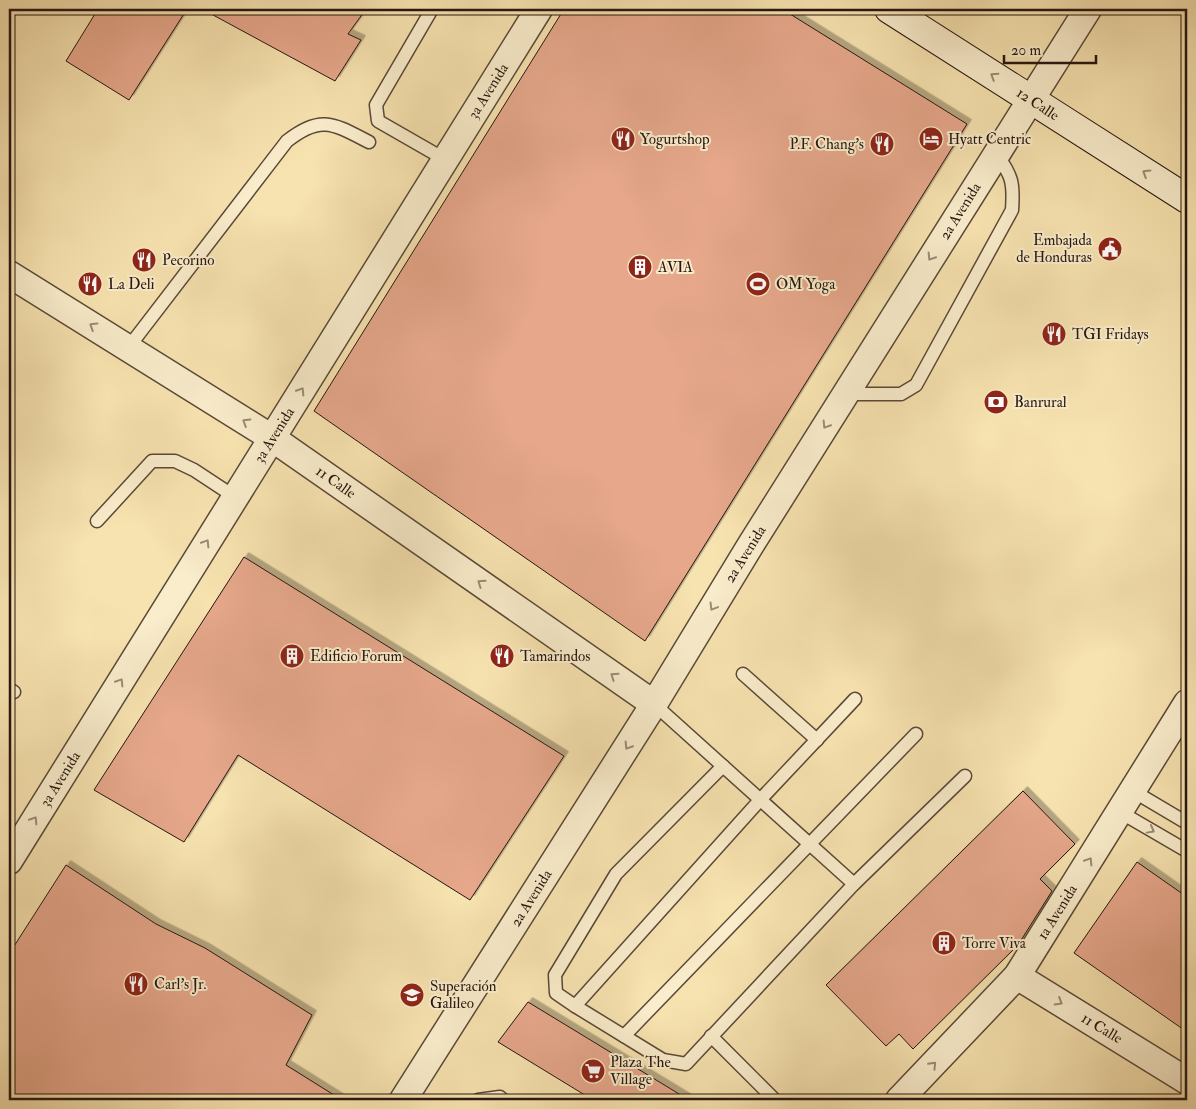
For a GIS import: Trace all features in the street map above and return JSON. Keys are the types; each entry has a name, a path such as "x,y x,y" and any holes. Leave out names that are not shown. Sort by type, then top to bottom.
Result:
{"main road":[{"name":"12 Calle","path":"889,9 1187,199"}],"street":[{"name":"3a Avenida","path":"9,861 539,9"},
{"name":"2a Avenida","path":"402,1100 654,704 845,394 1088,9"},
{"name":"11 Calle","path":"9,274 272,438 654,704"},
{"name":"1a Avenida","path":"900,1100 1017,976 1187,703"},
{"name":"11 Calle","path":"1017,976 1187,1080"}],"lane":[{"path":"432,9 376,105 378,120 446,160"},
{"path":"128,348 287,141 304,127 324,123 341,127 369,142"},
{"path":"845,394 901,394 916,385 1012,210 1014,186 1006,167 996,153"},
{"path":"97,522 152,461 176,462 194,470 235,497"},
{"path":"744,674 817,740"},
{"path":"575,1006 760,800 855,699"},
{"path":"654,704 854,884"},
{"path":"624,1036 808,843 916,734"},
{"path":"724,766 616,874 554,975 556,992 575,1006 664,1060 686,1064 854,884 964,776"},
{"path":"1126,802 1187,823"},
{"path":"1126,802 1186,847"},
{"path":"711,1036 775,1100"},
{"path":"478,1100 500,1097 504,1100"}],"building":[{"path":"98,9 187,9 129,100 66,61"},
{"path":"202,9 366,9 348,34 361,40 335,81"},
{"name":"AVIA","path":"564,9 782,9 967,124 645,641 314,411"},
{"name":"Edificio Forum","path":"244,557 564,756 470,900 238,755 184,842 94,790"},
{"name":"Torre Viva","path":"1023,791 1075,844 1040,879 1052,891 1018,945 913,1049 899,1034 886,1046 826,985"},
{"path":"1137,862 1187,897 1187,1032 1074,953"},
{"name":"Carl's Jr.","path":"66,865 156,924 205,948 312,1015 286,1065 342,1100 9,1100 9,954"},
{"name":"Plaza The Village","path":"528,1002 689,1100 593,1100 498,1042"}],"place":[{"name":"Yogurtshop","path":"623,139"},
{"name":"Hyatt Centric","path":"931,139"},
{"name":"P.F. Chang's","path":"882,144"},
{"name":"Embajada de Honduras","path":"1110,249"},
{"name":"Pecorino","path":"144,260"},
{"name":"AVIA","path":"640,267"},
{"name":"La Deli","path":"90,284"},
{"name":"OM Yoga","path":"758,284"},
{"name":"TGI Fridays","path":"1054,334"},
{"name":"Banrural","path":"996,402"},
{"name":"Edificio Forum","path":"292,656"},
{"name":"Tamarindos","path":"502,656"},
{"name":"Torre Viva","path":"944,943"},
{"name":"Carl's Jr.","path":"136,984"},
{"name":"Superación Galileo","path":"412,995"},
{"name":"Plaza The Village","path":"593,1071"}]}
